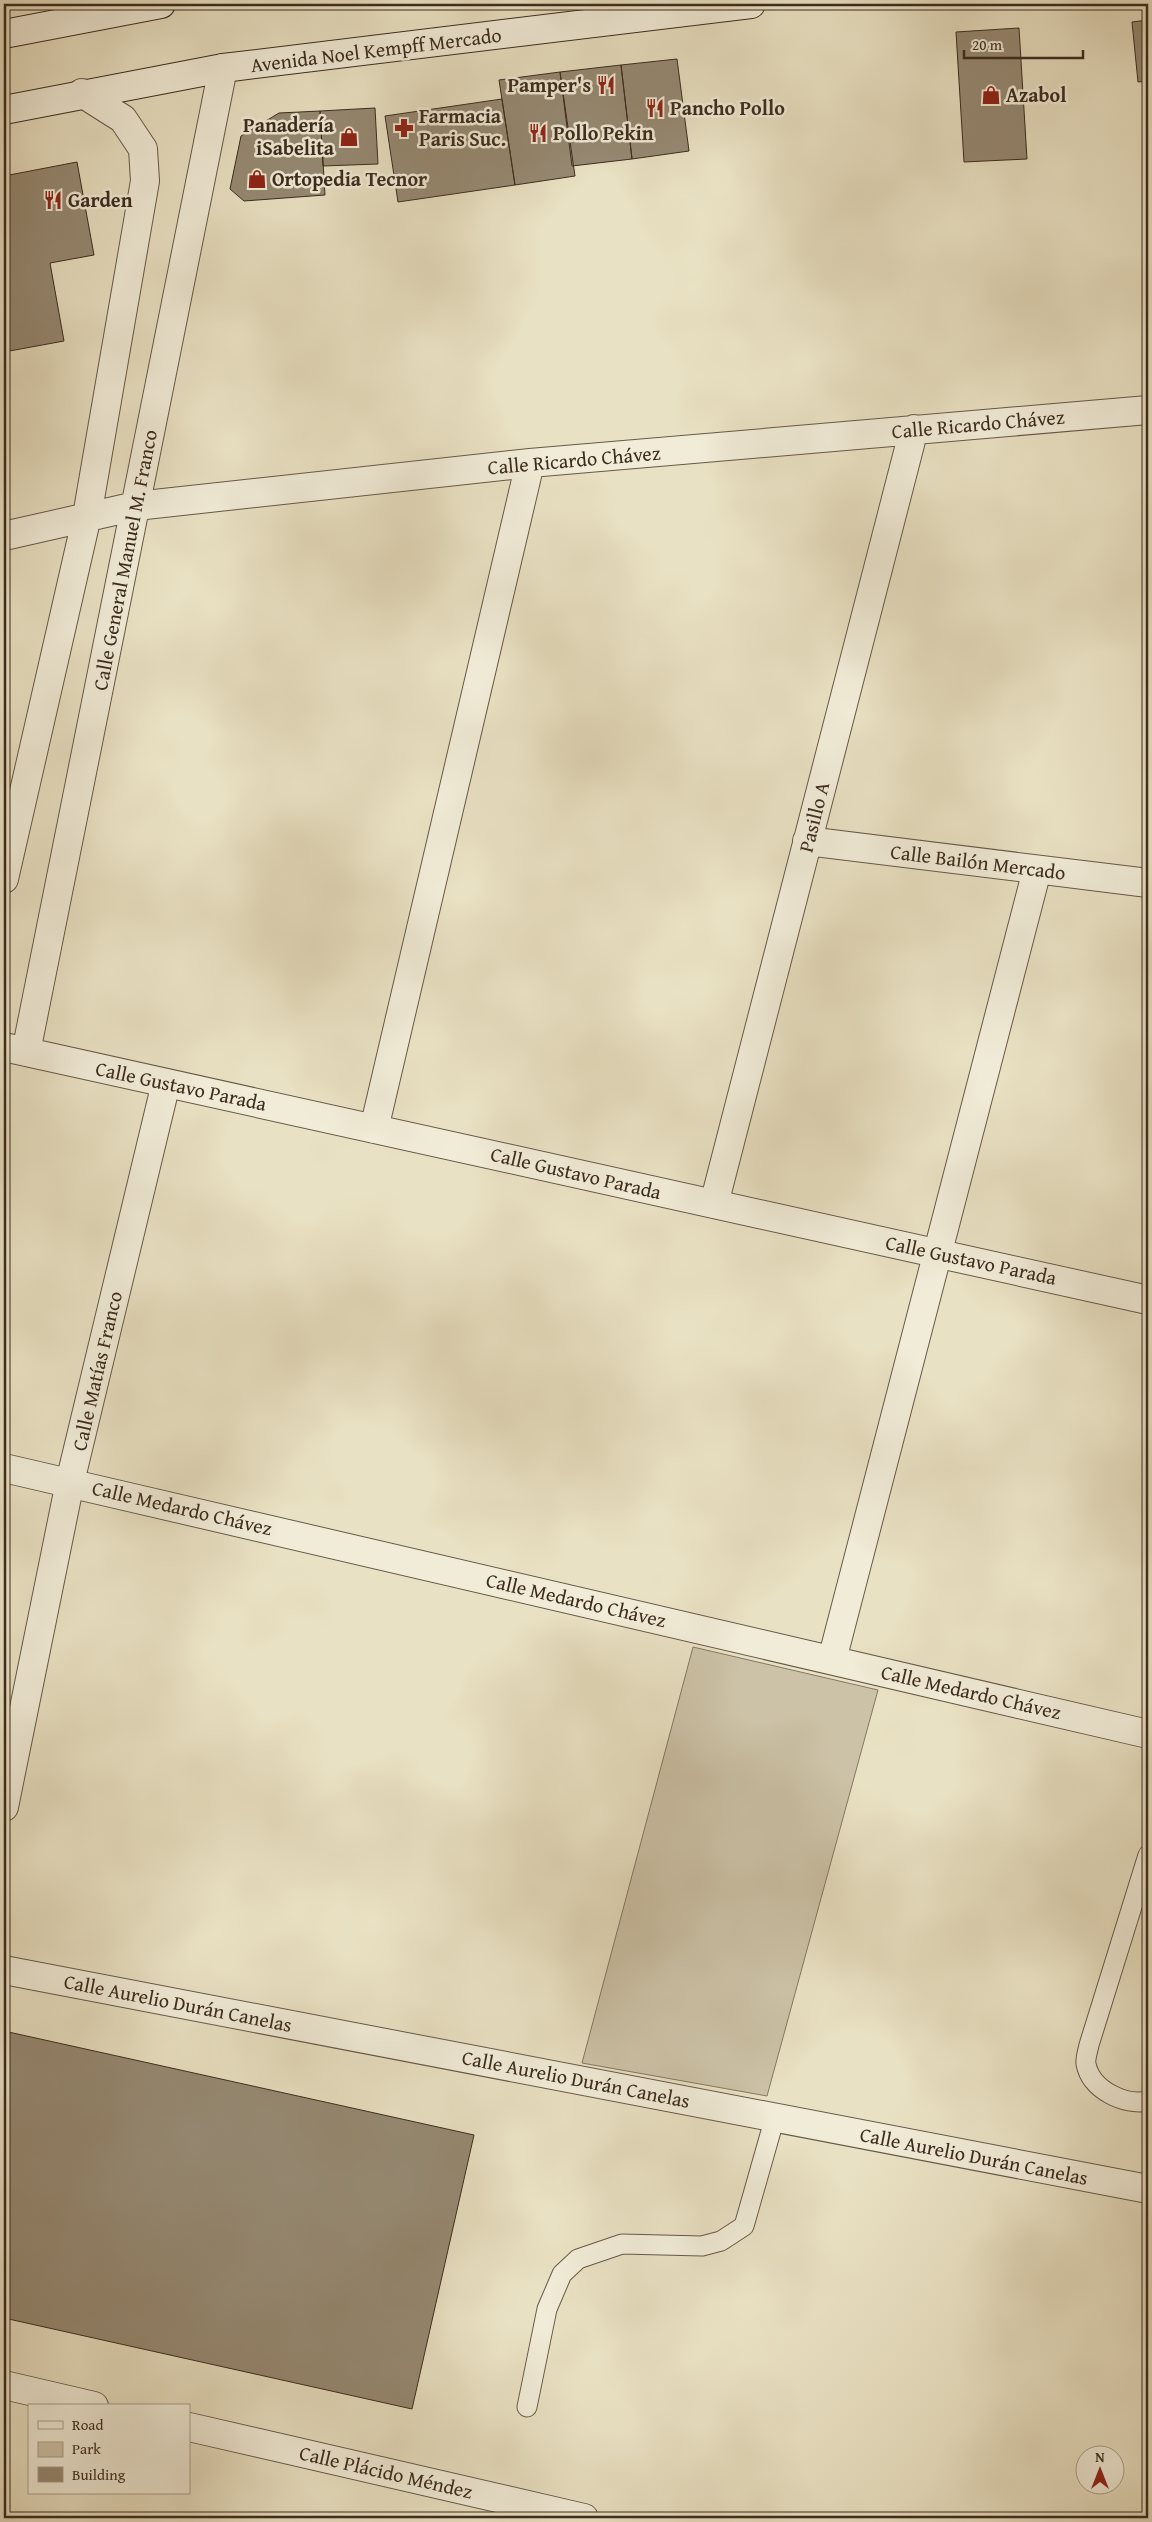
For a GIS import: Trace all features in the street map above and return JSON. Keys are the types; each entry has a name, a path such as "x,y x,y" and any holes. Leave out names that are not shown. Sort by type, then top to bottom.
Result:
{"street":[{"path":"4,34 161,4"},
{"name":"Avenida Noel Kempff Mercado","path":"4,110 223,68 751,4"},
{"name":"Calle General Manuel M. Franco","path":"15,1049 136,506 223,68"},
{"path":"4,879 87,516 145,181 143,149 123,119 82,94"},
{"name":"Calle Ricardo Chávez","path":"4,536 136,506 530,464 1148,410"},
{"name":"Pasillo A","path":"714,1204 914,429"},
{"path":"374,1128 530,464"},
{"name":"Calle Bailón Mercado","path":"807,841 1148,882"},
{"path":"832,1660 1037,870"},
{"name":"Calle Gustavo Parada","path":"15,1049 1148,1300"},
{"name":"Calle Matías Franco","path":"4,1807 70,1482 166,1082"},
{"name":"Calle Medardo Chávez","path":"4,1468 1148,1734"},
{"name":"Calle Aurelio Durán Canelas","path":"4,1970 1148,2189"},
{"path":"4,2385 85,2404"},
{"name":"Calle Plácido Méndez","path":"190,2427 584,2518"}],"lane":[{"path":"1148,1855 1089,2045 1086,2064 1094,2079 1115,2099 1135,2104 1148,2101"},
{"path":"527,2407 546,2309 562,2274 578,2259 622,2244 702,2246 721,2240 744,2226 774,2117"}],"green space":[{"path":"693,1647 878,1690 767,2096 582,2063"}],"building":[{"path":"1148,20 1148,81 1138,82 1132,22"},
{"name":"Azabol","path":"1019,28 1027,159 964,162 956,32"},
{"name":"Pancho Pollo","path":"677,59 689,151 632,159 621,65"},
{"path":"621,65 632,159 572,166 560,72"},
{"name":"Pollo Pekin","path":"560,72 575,176 515,185 499,80"},
{"path":"502,99 515,185 398,202 385,116"},
{"name":"Panadería iSabelita","path":"375,108 378,164 323,166 320,111"},
{"path":"320,111 325,195 244,201 230,189 241,136 279,113"},
{"path":"77,162 94,255 50,263 64,341 4,352 4,176"},
{"path":"4,2031 474,2135 412,2409 4,2318"}],"place":[{"name":"Pamper's","path":"606,85"},
{"name":"Azabol","path":"991,95"},
{"name":"Pancho Pollo","path":"655,108"},
{"name":"Farmacia Paris Suc.","path":"404,128"},
{"name":"Pollo Pekin","path":"538,133"},
{"name":"Panadería iSabelita","path":"349,137"},
{"name":"Ortopedia Tecnor","path":"257,179"},
{"name":"Garden","path":"53,200"}]}
